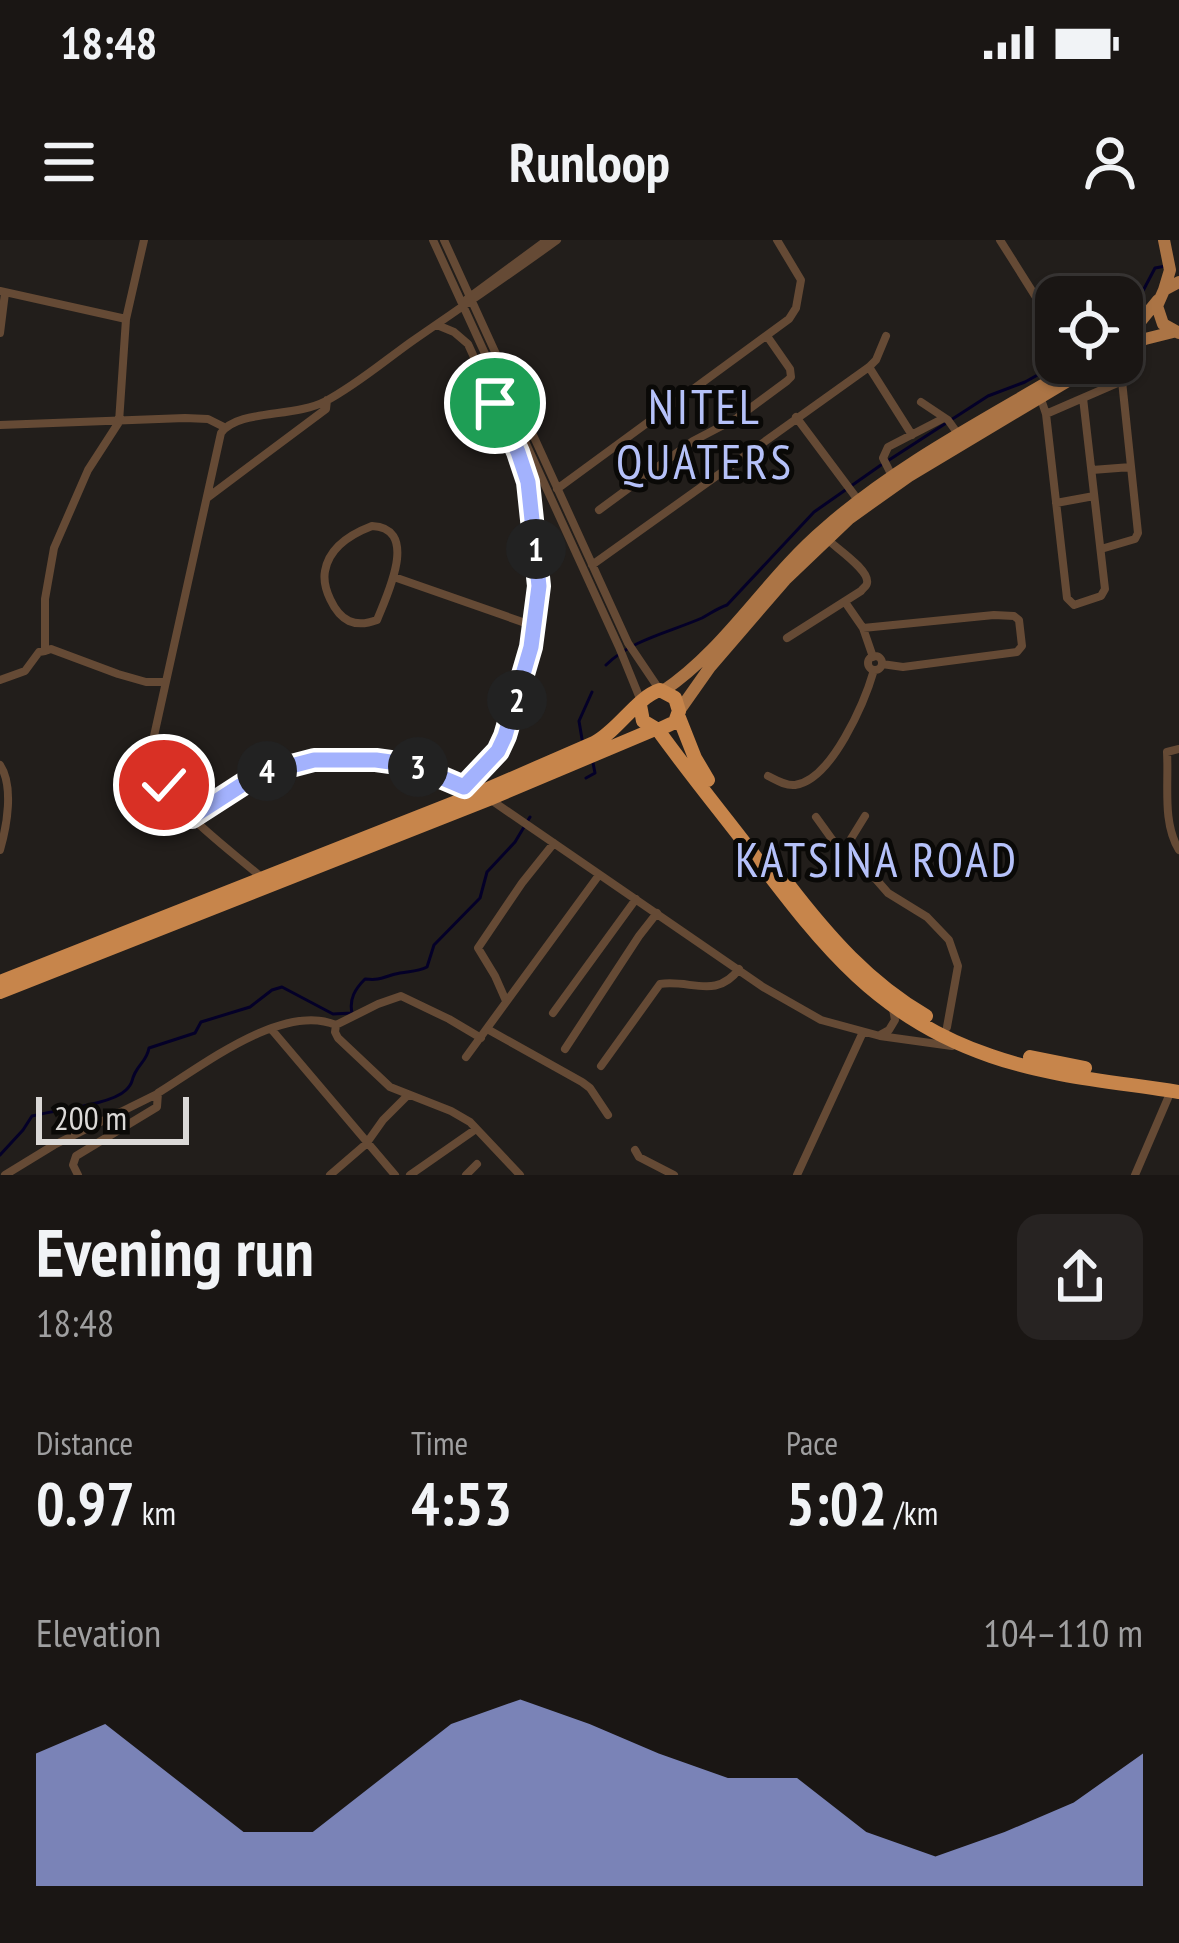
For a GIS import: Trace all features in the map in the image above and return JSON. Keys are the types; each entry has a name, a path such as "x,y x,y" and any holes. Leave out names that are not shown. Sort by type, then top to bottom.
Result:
{"highway":[{"path":"0,992 602,739 648,694 662,690 675,698 695,758 710,784 825,932 868,975 915,1010 986,1045 1176,1089"},
{"path":"641,703 643,721 657,729 818,937 893,1008 991,1056 1050,1071 1176,1089"},
{"path":"476,794 670,726 678,713"},
{"path":"0,982 264,883"}],"main road":[{"path":"1143,318 1175,269 1167,240"},
{"path":"1161,295 1160,319 1177,333"},
{"path":"1143,340 1177,333"},
{"path":"662,690 704,659 852,492 950,425 1035,384"},
{"path":"678,713 710,667 826,538 909,476 1062,384"}],"street":[{"path":"45,651 45,598 54,548 88,470 119,422 126,319 144,240"},
{"path":"433,240 466,303 552,502 630,657 641,703"},
{"path":"444,240 460,274 466,303 478,316 624,645"},
{"path":"478,316 485,290 547,240"},
{"path":"264,883 192,817 164,785 151,760 161,697 224,428 239,419 286,414 327,400 557,240"},
{"path":"557,489 793,315 801,280 777,240"},
{"path":"1000,240 1035,296"},
{"path":"460,274 485,290"},
{"path":"0,333 2,292 126,319"},
{"path":"438,324 468,344 518,452 532,508 539,586 514,712 476,794"},
{"path":"599,510 787,381 790,369 767,336"},
{"path":"592,565 869,367 886,336"},
{"path":"869,367 912,435"},
{"path":"1046,414 1115,384"},
{"path":"1101,549 1138,536 1122,384"},
{"path":"1040,397 1046,414 1067,598 1072,605 1104,595 1083,398"},
{"path":"206,499 326,409 327,400"},
{"path":"921,402 950,425"},
{"path":"796,417 852,492"},
{"path":"0,425 208,418 224,428"},
{"path":"888,468 883,454 888,447 950,425"},
{"path":"1092,470 1131,467"},
{"path":"1056,503 1094,496"},
{"path":"532,508 552,502"},
{"path":"381,526 397,547 394,577 377,620 360,623 346,621 338,611 324,573 337,548 351,536 381,526"},
{"path":"787,638 866,586 867,576 826,538"},
{"path":"394,577 534,626"},
{"path":"768,776 794,785 816,773 859,712 876,663 863,628 845,602"},
{"path":"863,628 994,615 1019,620 1022,646 1017,652 903,667 876,663"},
{"path":"0,680 25,671 39,652 51,650 146,682 165,682"},
{"path":"630,657 662,690"},
{"path":"146,682 161,697"},
{"path":"1179,749 1167,752 1166,780 1175,826 1172,837 1179,850"},
{"path":"192,817 257,775 314,760 412,765 476,794 526,825 807,1013 880,1036 969,1047"},
{"path":"0,764 8,780 0,850"},
{"path":"844,850 865,816"},
{"path":"815,818 888,893 916,909 949,940 958,966 946,1028"},
{"path":"506,1002 478,948 521,883 554,844"},
{"path":"466,1058 599,875"},
{"path":"553,1013 636,899"},
{"path":"565,1049 658,913"},
{"path":"601,1066 659,984 688,983 701,988 730,980 739,969"},
{"path":"5,1175 157,1094 238,1043 302,1019 336,1025 400,996 481,1038"},
{"path":"880,1036 895,1020 893,1008"},
{"path":"336,1025 338,1038 390,1087 460,1116 520,1175"},
{"path":"271,1029 395,1175"},
{"path":"489,1030 582,1082 608,1115"},
{"path":"797,1175 863,1032"},
{"path":"1135,1175 1176,1089"},
{"path":"78,1175 76,1156 157,1107 157,1094"},
{"path":"330,1175 366,1144 408,1095"},
{"path":"410,1175 476,1130"},
{"path":"635,1150 639,1157 674,1175"},
{"path":"466,1175 477,1164"},
{"path":"21,1165 28,1175"}],"waterway":[{"path":"1143,291 1155,268 1166,266"},
{"path":"889,460 988,396 1035,376"},
{"path":"606,665 639,643 727,605 814,512 881,465"},
{"path":"582,739 579,721 592,692"},
{"path":"586,778 595,773 593,763"},
{"path":"0,1155 32,1116 119,1095 130,1085 149,1048 195,1033 201,1022 250,1007 272,990 282,987 333,1014 352,1013 354,994 365,979 427,967 434,945 480,898 487,872 530,817"}],"district":[{"name":"NITEL QUATERS","path":"705,434"},
{"name":"KATSINA ROAD","path":"877,859"}],"route":[{"path":"164,785 192,817 257,775 314,760 412,765 464,787 482,770 498,751 514,712 531,647 539,586 524,465 495,403"}]}
